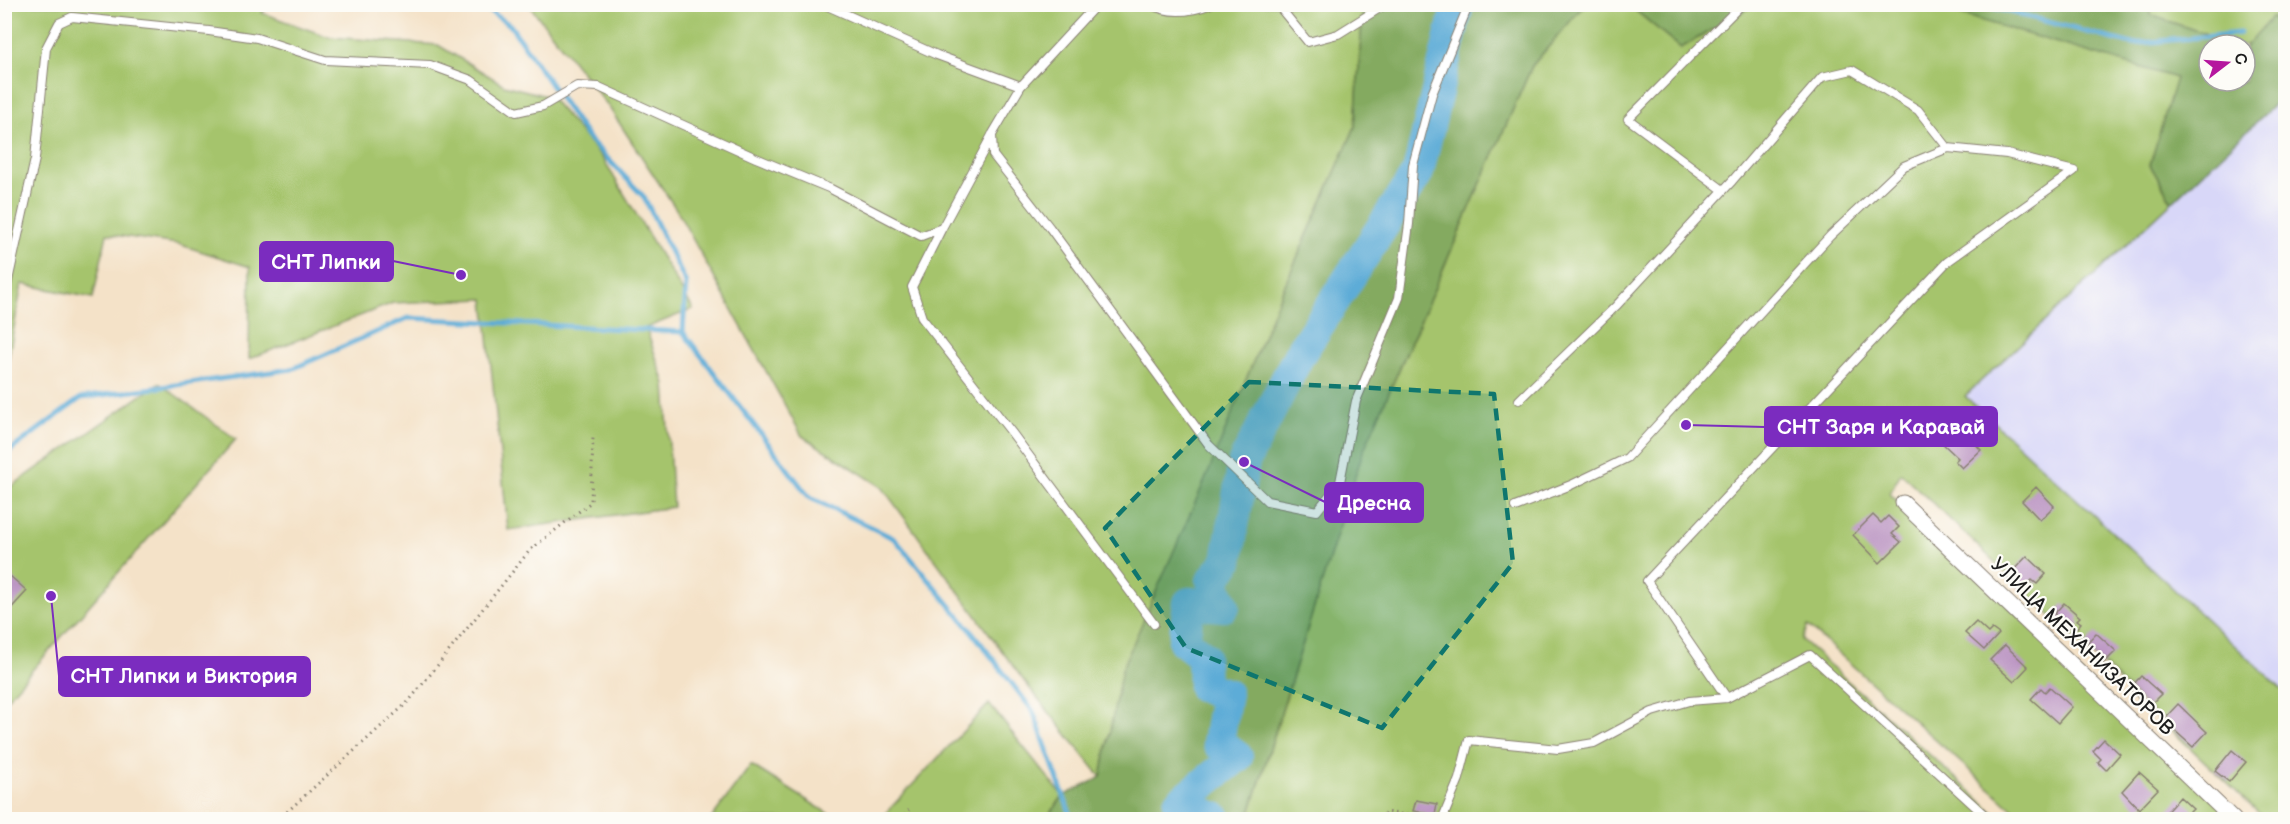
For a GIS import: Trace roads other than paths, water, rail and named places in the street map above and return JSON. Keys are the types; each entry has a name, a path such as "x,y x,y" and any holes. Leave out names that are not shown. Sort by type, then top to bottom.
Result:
{"street":[{"name":"УЛИЦА МЕХАНИЗАТОРОВ","path":"1903,503 2234,819"}],"lane":[{"path":"823,4 937,55 1021,86"},
{"path":"1097,4 1021,86 992,135 912,287 922,318 1019,442 1154,624"},
{"path":"1150,4 1173,11 1191,12 1211,4"},
{"path":"1277,4 1308,42 1338,34 1386,4"},
{"path":"992,135 993,155 1050,228 1209,445 1267,501 1317,511 1340,482 1356,401 1399,298 1409,224 1413,165 1432,94 1470,4"},
{"path":"1723,190 1628,119 1742,4"},
{"path":"4,299 35,159 46,48 59,23 72,17 256,38 325,60 430,64 471,80 516,112 543,106 577,86 599,87 746,154 831,189 921,236 942,228"},
{"path":"1520,400 1616,306 1723,190 1822,77 1852,70 1918,110 1948,148"},
{"path":"1515,507 1571,485 1628,458 1830,236 1904,166 1948,148 2007,154 2074,171 1947,262 1647,581 1727,698"},
{"path":"1442,819 1459,779 1469,740 1558,749 1594,743 1652,712 1689,701 1727,698 1810,654 1990,819"}],"waterway":[{"path":"479,4 510,25 588,138 644,197 686,283 683,332"},
{"path":"1215,820 1215,818 1179,803 1237,757 1218,743 1226,694 1204,687 1203,656 1184,641 1189,603 1224,606 1212,581 1227,561 1244,462 1299,355 1418,172 1458,4"},
{"path":"1980,4 2132,44 2197,37"},
{"path":"4,455 81,398 292,369 408,318 683,332 809,497 895,539 973,633 1033,711 1071,816 1078,820"}],"place":[{"name":"СНТ Липки","path":"461,275"},
{"name":"СНТ Заря и Каравай","path":"1686,425"},
{"name":"Дресна","path":"1244,462"},
{"name":"СНТ Липки и Виктория","path":"51,596"}]}
